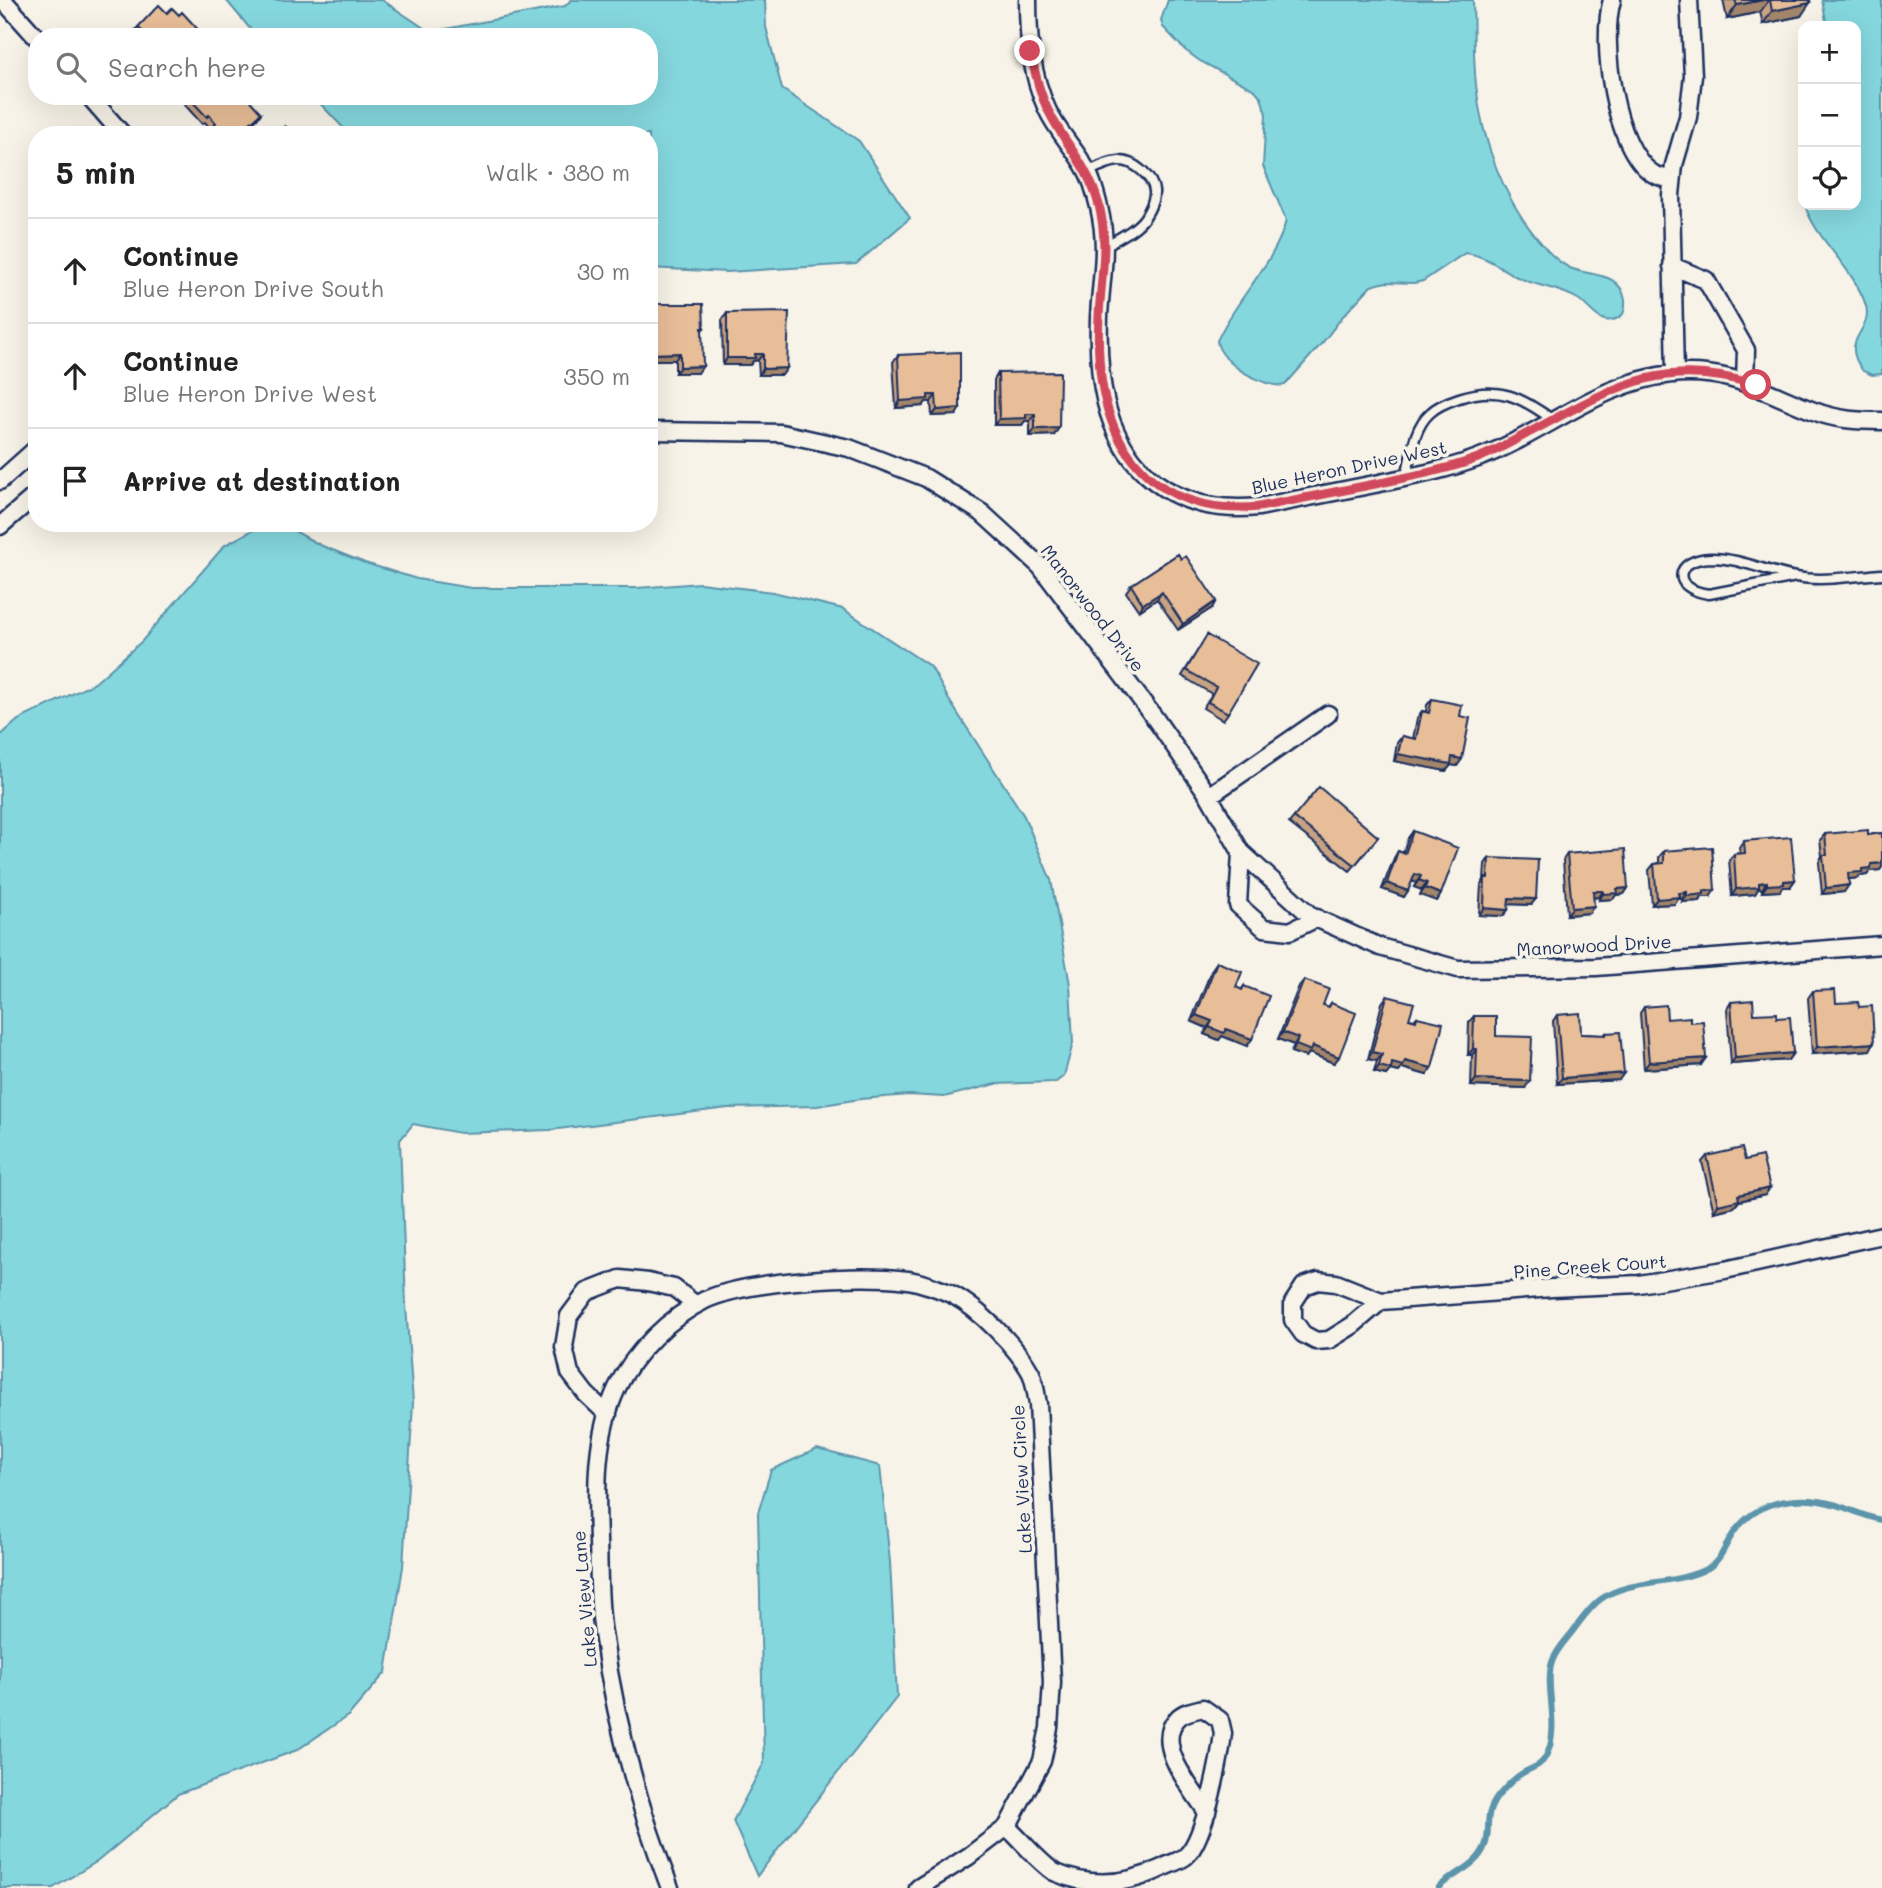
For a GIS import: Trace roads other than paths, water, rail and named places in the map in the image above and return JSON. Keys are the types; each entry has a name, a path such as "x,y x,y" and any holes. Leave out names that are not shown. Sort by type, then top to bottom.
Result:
{"street":[{"path":"3,0 28,28"},
{"name":"Blue Heron Drive West","path":"1027,0 1028,36 1037,80 1047,109 1088,172 1098,204 1105,246 1099,319 1105,404 1120,444 1152,480 1171,492 1190,501 1233,510 1437,471 1478,458 1625,384 1675,373 1704,373 1745,382 1815,412 1850,420 1882,421"},
{"path":"1612,0 1608,48 1613,96 1628,143 1654,175 1672,180"},
{"path":"1675,373 1672,180 1688,117 1693,76 1689,0"},
{"path":"97,105 115,126"},
{"path":"1672,266 1706,280 1746,350 1745,382"},
{"name":"Manorwood Drive","path":"658,431 780,433 849,448 926,478 982,513 1040,566 1154,717 1209,796 1241,852 1311,916 1380,947 1458,970 1596,967 1882,945"},
{"path":"0,481 28,456"},
{"path":"0,526 28,502"},
{"path":"1209,796 1328,713"},
{"path":"1241,852 1238,905 1264,928 1290,931 1317,918"},
{"name":"Pine Creek Court","path":"1381,1301 1353,1325 1329,1340 1316,1341 1303,1334 1293,1320 1293,1303 1304,1286 1318,1281 1336,1283 1381,1301 1668,1280 1882,1235"},
{"name":"Lake View Circle","path":"642,1351 671,1320 696,1305 737,1288 842,1278 910,1280 953,1295 978,1313 1006,1340 1031,1375 1038,1404 1052,1682 1049,1728 1042,1761 1007,1827 969,1856 918,1888"},
{"path":"608,1415 569,1373 564,1347 569,1316 587,1293 620,1279 674,1288 696,1305"},
{"name":"Lake View Lane","path":"642,1351 617,1387 601,1438 596,1495 603,1631 621,1738 646,1827 670,1888"},
{"path":"1007,1827 1054,1871 1090,1885 1137,1881 1186,1855 1207,1812 1223,1733 1220,1720 1203,1708 1179,1716 1170,1729 1170,1750 1207,1812"}],"lane":[{"path":"1088,172 1107,163 1123,160 1149,178 1154,189 1154,200 1143,220 1105,246"},
{"path":"1405,478 1416,435 1430,413 1448,402 1484,391 1505,394 1530,404 1553,420"},
{"path":"1796,577 1709,594 1695,592 1686,587 1681,579 1681,572 1694,561 1711,558 1754,565 1796,577 1819,579 1882,574"}],"water":[{"path":"226,0 382,0 424,28 249,28"},
{"path":"571,0 765,0 766,27 782,89 859,141 910,218 856,264 727,272 658,268 658,126 341,126 322,105 658,105 658,28 451,28 565,6"},
{"path":"1168,0 1473,0 1474,64 1479,106 1490,149 1506,190 1528,227 1555,258 1570,268 1604,276 1617,284 1625,300 1623,313 1612,320 1602,319 1570,295 1521,279 1485,258 1465,253 1423,281 1386,282 1371,286 1285,385 1266,383 1244,372 1226,357 1217,341 1224,326 1274,251 1286,220 1263,166 1266,114 1261,97 1255,90 1200,61 1163,27 1161,20"},
{"path":"1822,0 1882,0 1882,374 1872,375 1863,371 1856,360 1855,343 1865,323 1866,306 1853,279 1817,230 1807,210 1861,210 1861,21 1826,21"},
{"path":"249,532 296,532 320,545 365,563 417,579 471,588 637,588 700,583 773,592 843,609 931,667 949,700 1024,816 1051,880 1070,985 1073,1043 1064,1076 1056,1082 996,1084 944,1097 909,1095 817,1106 728,1108 550,1130 460,1133 413,1124 400,1140 406,1306 413,1403 403,1567 386,1672 349,1715 297,1750 178,1794 98,1861 53,1888 0,1888 0,736 18,720 95,683 142,641 225,545"},
{"path":"817,1449 880,1466 890,1562 897,1697 757,1876 733,1821 764,1763 758,1513 771,1470"}],"waterway":[{"path":"1438,1888 1481,1854 1487,1839 1490,1810 1498,1796 1515,1779 1544,1760 1552,1733 1552,1662 1561,1645 1597,1602 1626,1588 1695,1574 1708,1568 1717,1560 1739,1526 1772,1504 1797,1500 1824,1502 1882,1520"}]}
